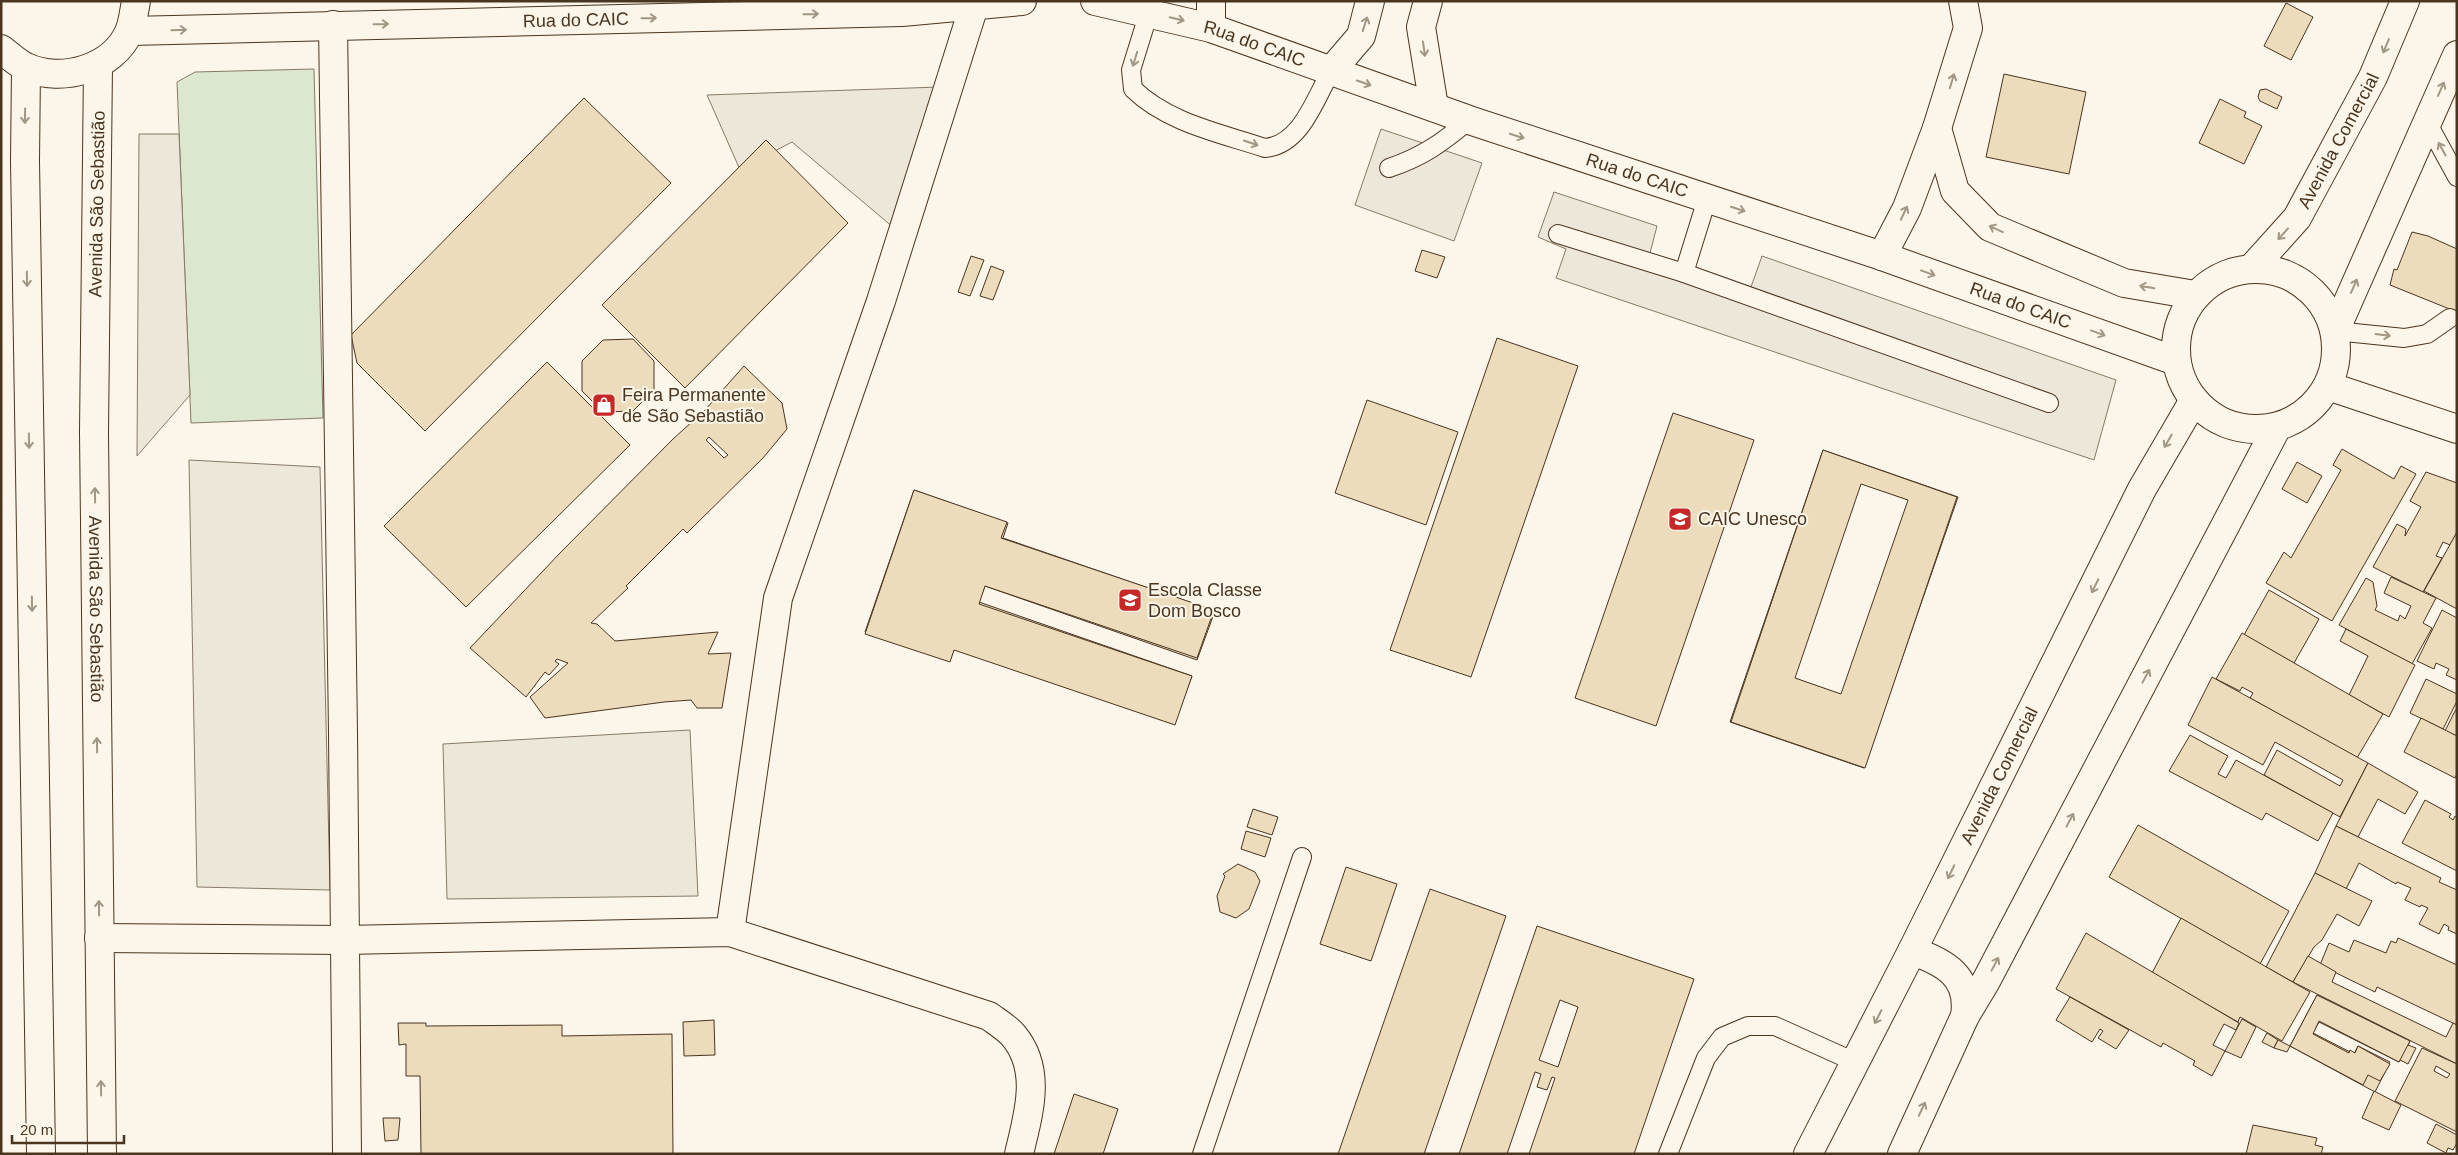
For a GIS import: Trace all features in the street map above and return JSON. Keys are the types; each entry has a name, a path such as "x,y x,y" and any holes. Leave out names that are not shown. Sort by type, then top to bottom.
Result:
{"street":[{"path":"1,49 26,68 63,75 98,65 117,50 130,31 136,1"},
{"name":"Rua do CAIC","path":"130,31 902,12 1022,1"},
{"name":"Rua do CAIC","path":"1095,1 1212,28 1468,120 1882,256 2176,361"},
{"path":"1211,1 1212,28"},
{"path":"1331,71 1361,36 1370,1"},
{"path":"1428,1 1421,27 1434,107"},
{"path":"1963,1 1968,28"},
{"path":"1882,256 1907,208 1937,128 1977,1"},
{"name":"Avenida Comercial","path":"2252,268 2297,218 2374,77 2405,1"},
{"path":"730,932 778,598 881,301 974,6"},
{"path":"333,25 347,1154"},
{"path":"2335,330 2457,55"},
{"name":"Avenida São Sebastião","path":"98,65 94,433 102,1154"},
{"path":"26,68 24,161 41,1154"},
{"path":"1937,128 1956,191 1990,227 2124,283 2196,295"},
{"path":"2252,268 2279,272 2304,284 2323,305 2335,330 2336,359 2328,386 2315,404 2298,418 2278,426 2247,429 2218,420 2194,400 2176,361 2178,326 2196,295 2220,276 2252,268"},
{"path":"2328,386 2457,430"},
{"name":"Avenida Comercial","path":"1808,1154 1912,951 2142,488 2194,400"},
{"path":"1902,1154 1965,1016 2278,426"},
{"path":"99,938 345,940 730,932 989,1016 1014,1036 1029,1063 1032,1097 1019,1154"},
{"path":"1912,951 1932,958 1957,976 1967,998 1965,1016"}],"lane":[{"path":"1149,12 1131,70 1133,89 1146,102 1172,116 1265,148 1278,147 1292,136 1301,125 1331,71"},
{"path":"1389,168 1414,160 1440,145 1468,120"},
{"path":"2427,122 2457,177"},
{"path":"1684,273 1707,199"},
{"path":"1558,234 1684,273 2049,403"},
{"path":"2335,330 2404,338 2427,334 2450,318"},
{"path":"1202,1154 1302,857"},
{"path":"1668,1154 1706,1058 1722,1036 1748,1026 1774,1026 1855,1062"}],"green space":[{"path":"314,69 323,418 191,423 177,82 195,72"}],"shaded area":[{"path":"939,87 894,228 792,142 773,152 745,181 707,95"},
{"path":"1381,129 1482,163 1454,241 1355,205"},
{"path":"139,134 179,134 190,395 137,456"},
{"path":"1554,192 1657,226 1650,253 1751,287 1762,256 2116,380 2094,460 1556,278 1566,249 1538,237"},
{"path":"189,460 320,467 330,890 197,887"},
{"path":"690,730 698,896 447,899 443,744"}],"building":[{"path":"2286,3 2313,17 2291,60 2264,46"},
{"path":"2004,74 2086,92 2069,174 1986,157"},
{"path":"2266,89 2282,97 2277,109 2260,101 2258,97 2260,90"},
{"path":"584,98 671,183 425,431 357,363 351,335"},
{"path":"2220,99 2246,112 2244,117 2262,126 2244,164 2199,143"},
{"path":"766,140 848,223 685,388 602,305"},
{"path":"2412,232 2428,236 2457,249 2457,312 2390,285 2394,269 2397,270"},
{"path":"1422,250 1445,257 1437,278 1415,271"},
{"path":"971,256 984,260 970,296 958,292"},
{"path":"991,266 1004,271 993,300 980,296"},
{"path":"1497,338 1578,366 1471,677 1390,650"},
{"path":"633,339 654,361 654,390 633,411 603,412 582,391 582,361 603,340"},
{"path":"547,362 630,445 466,607 384,526"},
{"path":"744,366 782,403 787,429 763,458 687,533 683,529 626,586 628,588 591,623 597,624 615,641 718,632 708,654 731,653 722,708 697,708 691,700 545,718 530,697 568,663 557,659 555,661 559,664 549,675 545,672 526,697 470,648 560,553 673,439 705,410","holes":["709,437 728,455 724,458 706,440"]},
{"path":"1367,400 1458,432 1426,525 1335,493"},
{"path":"1673,413 1754,440 1656,726 1575,698"},
{"path":"2342,449 2394,479 2401,466 2416,474 2332,621 2266,583 2284,552 2291,558 2341,470 2333,465"},
{"path":"1823,450 1958,497 1864,768 1730,722","holes":["1860,483 1909,500 1842,695 1794,678"]},
{"path":"1823,450 1957,497 1865,768 1731,722","holes":["1861,484 1908,500 1841,694 1795,678"]},
{"path":"2297,462 2322,476 2307,503 2282,489"},
{"path":"2426,472 2457,483 2457,532 2450,545 2443,542 2436,556 2442,558 2423,592 2373,567 2397,524 2406,529 2405,536 2421,507 2410,501"},
{"path":"914,490 1008,523 1003,538 1215,611 1197,660 985,586 979,602 1192,676 1174,724 955,648 949,661 865,632"},
{"path":"914,490 1007,522 1001,538 1214,610 1197,658 985,586 979,604 1192,676 1175,725 954,650 950,662 865,634"},
{"path":"2457,532 2457,609 2424,591"},
{"path":"2391,577 2436,598 2423,623 2432,628 2412,664 2339,625 2366,578 2373,582 2377,606 2375,610 2398,621 2400,615 2405,619 2411,606 2384,593"},
{"path":"2269,590 2319,619 2294,663 2244,635"},
{"path":"2442,610 2457,618 2457,680 2446,675 2449,669 2436,663 2434,669 2417,661"},
{"path":"2346,629 2415,665 2389,717 2349,695 2368,656 2340,641"},
{"path":"2242,633 2383,714 2357,758 2250,698 2253,693 2242,687 2240,691 2216,679"},
{"path":"2212,677 2368,763 2340,817 2264,775 2277,750 2340,786 2343,780 2275,742 2263,765 2188,725"},
{"path":"2426,679 2457,694 2457,701 2443,729 2410,713"},
{"path":"2457,707 2457,736 2445,731"},
{"path":"2421,718 2457,736 2457,773 2455,778 2404,752"},
{"path":"2190,735 2228,756 2218,774 2226,778 2236,760 2333,813 2318,841 2266,813 2262,820 2169,771"},
{"path":"2368,763 2418,792 2405,814 2378,799 2358,837 2336,826"},
{"path":"2425,800 2451,814 2449,817 2453,820 2455,816 2457,817 2457,871 2402,843"},
{"path":"1253,809 1278,817 1272,835 1247,827"},
{"path":"2138,825 2289,911 2260,964 2109,877"},
{"path":"2336,826 2441,878 2439,882 2457,890 2457,934 2448,930 2449,927 2444,924 2439,934 2419,924 2428,908 2421,905 2420,907 2405,900 2411,888 2397,882 2396,884 2359,863 2346,889 2315,873"},
{"path":"1246,831 1271,838 1265,857 1241,849"},
{"path":"1238,864 1255,872 1260,881 1249,909 1236,918 1220,912 1217,896 1225,876 1223,874"},
{"path":"1346,867 1397,884 1371,961 1320,944"},
{"path":"2315,873 2372,901 2359,926 2337,914 2322,940 2314,947 2293,982 2266,967"},
{"path":"1430,889 1506,916 1424,1154 1338,1154"},
{"path":"2181,918 2310,992 2282,1041 2240,1017 2238,1022 2152,973"},
{"path":"1537,926 1694,979 1634,1154 1529,1154 1555,1078 1552,1077 1547,1090 1537,1087 1541,1074 1535,1072 1507,1154 1459,1154","holes":["1560,1000 1578,1007 1558,1067 1539,1060"]},
{"path":"2086,933 2239,1023 2236,1030 2224,1024 2213,1045 2225,1051 2212,1076 2193,1065 2195,1061 2163,1043 2161,1047 2056,989"},
{"path":"2398,938 2457,965 2457,1025 2377,987 2375,992 2320,965 2329,943 2349,952 2354,940 2386,953 2391,941 2396,943"},
{"path":"2308,956 2336,972 2332,982 2446,1037 2453,1023 2457,1025 2457,1064 2293,982"},
{"path":"2317,995 2410,1041 2408,1045 2416,1048 2408,1064 2400,1060 2399,1062 2319,1022 2313,1033 2354,1054 2358,1046 2390,1062 2375,1092 2290,1046"},
{"path":"2317,995 2410,1041 2399,1062 2319,1021 2313,1034 2349,1053 2350,1050 2355,1053 2358,1046 2390,1064 2380,1081 2368,1075 2363,1085 2290,1046"},
{"path":"2070,997 2129,1030 2116,1049 2098,1038 2103,1031 2100,1029 2092,1042 2056,1020"},
{"path":"2242,1019 2256,1027 2241,1058 2225,1051"},
{"path":"714,1020 715,1055 684,1056 683,1022"},
{"path":"398,1023 426,1023 426,1026 562,1025 562,1036 672,1034 673,1154 421,1154 420,1076 406,1076 406,1044 399,1045"},
{"path":"2267,1033 2278,1040 2274,1048 2262,1042"},
{"path":"2278,1040 2290,1046 2287,1052 2274,1048"},
{"path":"2422,1048 2457,1064 2457,1132 2395,1101","holes":["2436,1066 2450,1074 2447,1078 2434,1071"]},
{"path":"2374,1091 2401,1105 2389,1130 2362,1118"},
{"path":"1074,1094 1118,1109 1103,1154 1054,1154"},
{"path":"383,1118 400,1118 398,1140 385,1141"},
{"path":"2436,1124 2457,1135 2457,1143 2453,1150 2448,1148 2446,1153 2427,1143"},
{"path":"2253,1125 2317,1138 2315,1145 2323,1147 2321,1154 2246,1154"}],"place":[{"name":"Feira Permanente de São Sebastião","path":"604,405"},
{"name":"CAIC Unesco","path":"1680,519"},
{"name":"Escola Classe Dom Bosco","path":"1130,600"}]}
